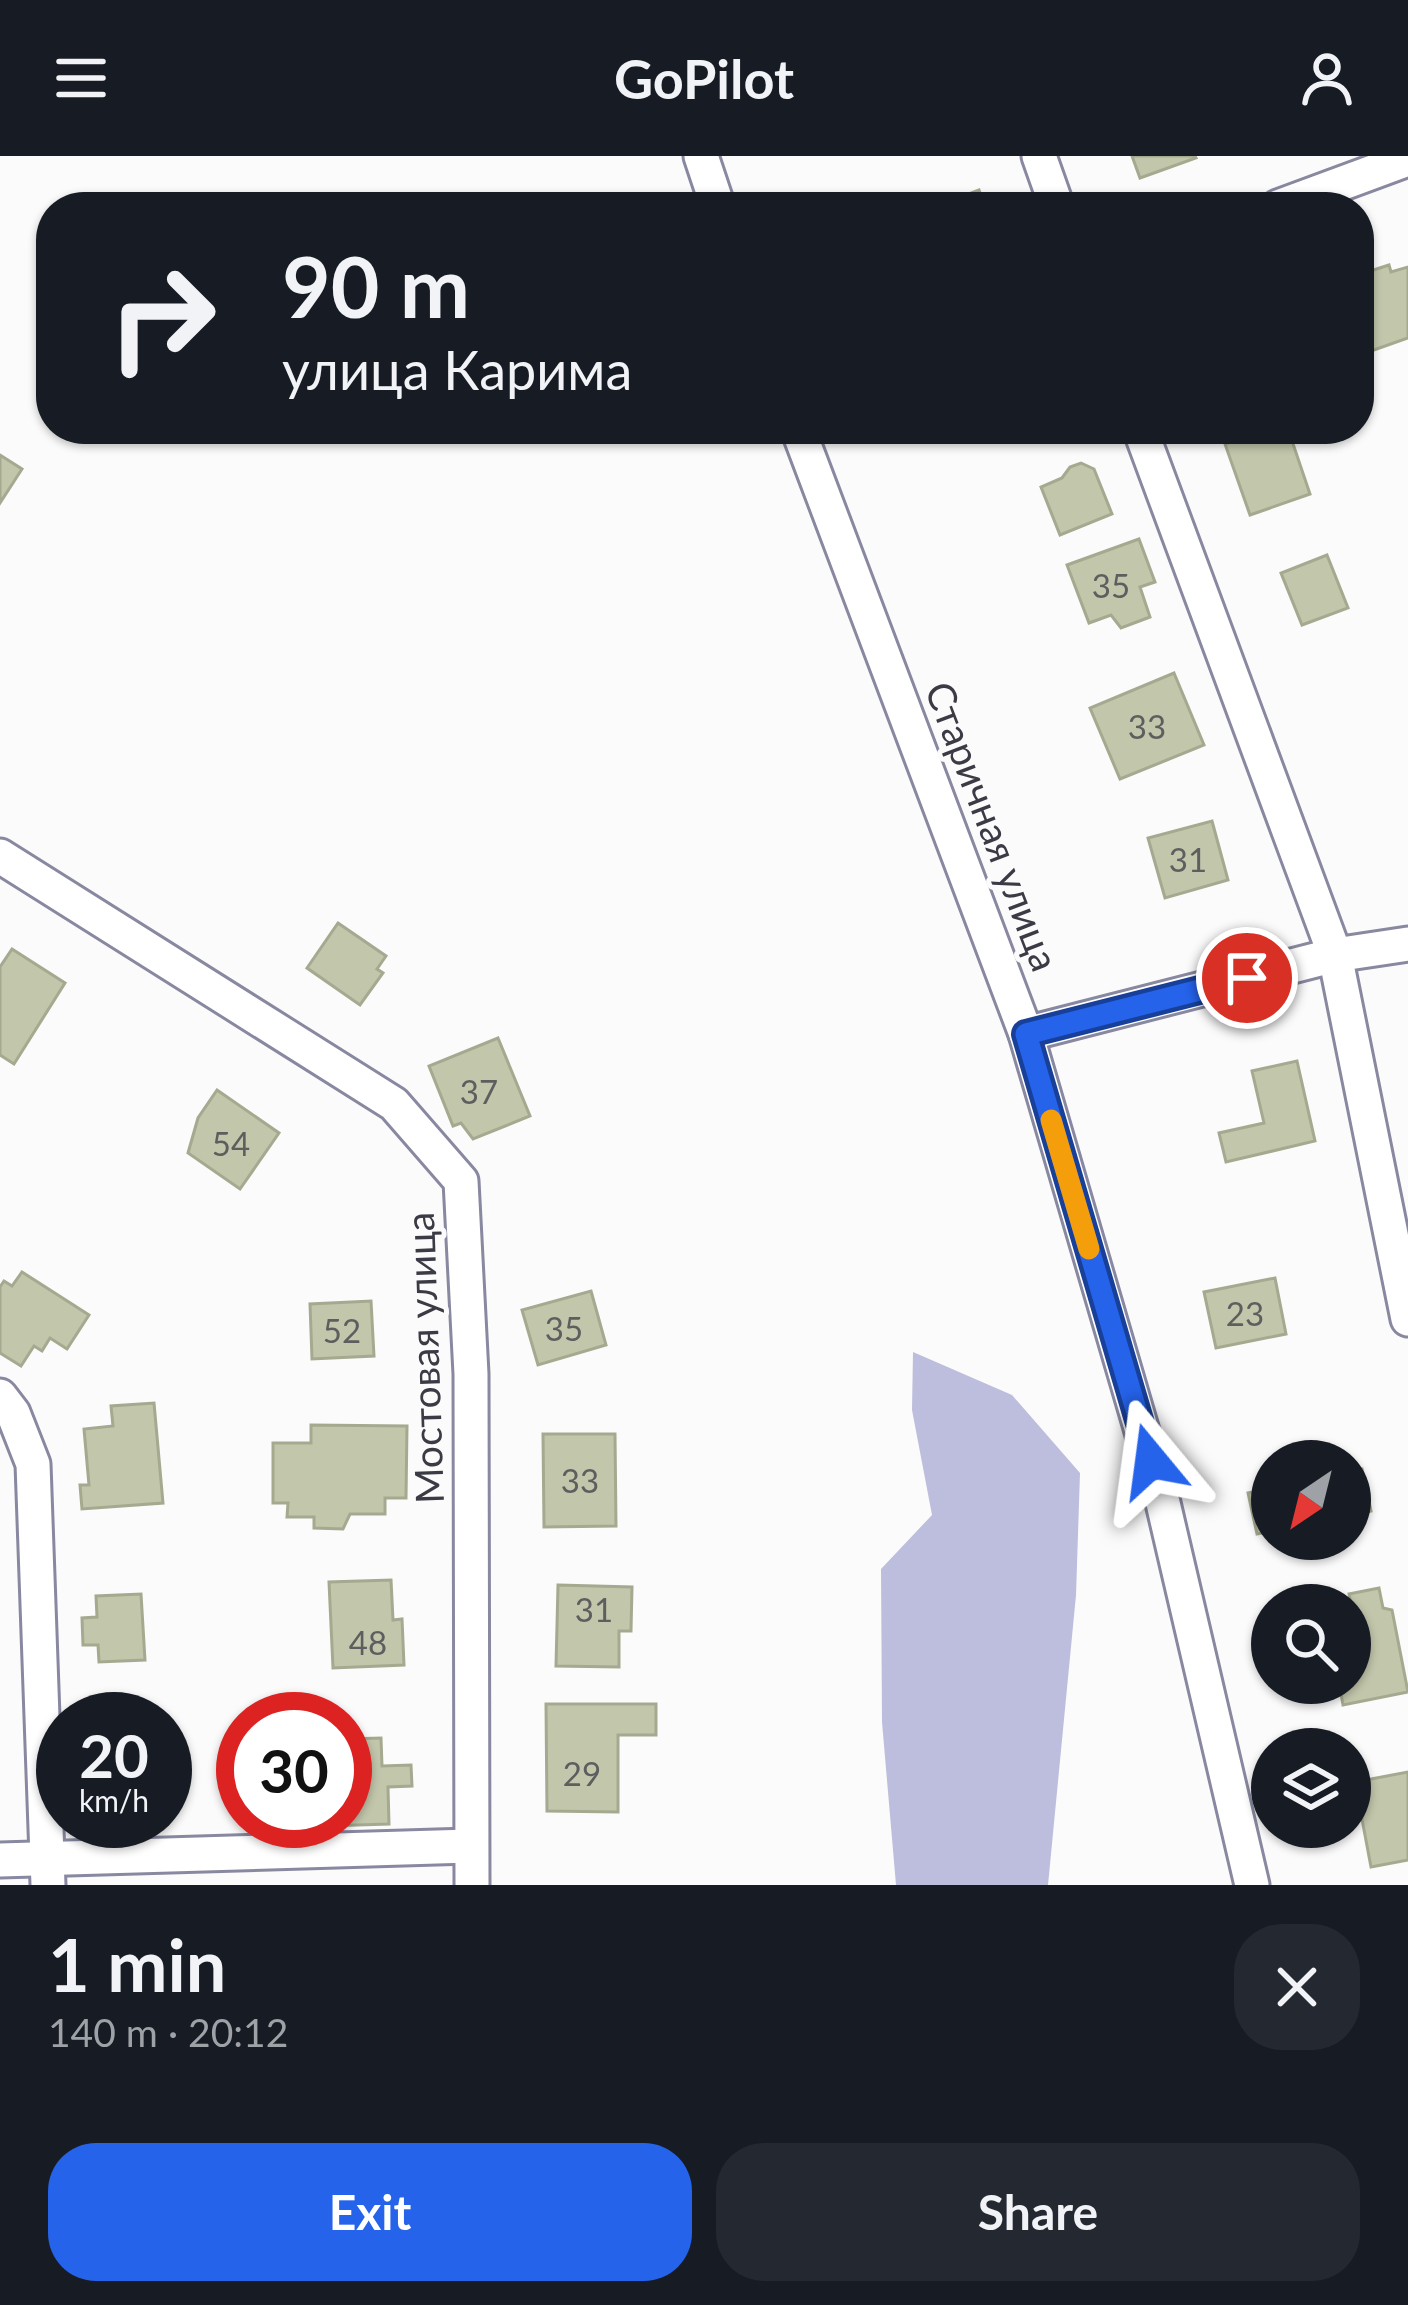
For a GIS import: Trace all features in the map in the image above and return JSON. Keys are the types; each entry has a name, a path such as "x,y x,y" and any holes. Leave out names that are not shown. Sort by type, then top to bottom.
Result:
{"street":[{"path":"701,156 713,192"},
{"path":"1039,156 1052,192"},
{"path":"1319,192 1408,159"},
{"name":"Старичная улица","path":"804,444 1026,1034 1163,1503 1252,1885"},
{"path":"1146,444 1335,955 1408,1319"},
{"name":"Мостовая улица","path":"6,873 394,1104 461,1181 471,1374 472,1885"},
{"path":"1026,1034 1335,955 1408,944"},
{"path":"0,1396 13,1413 33,1464 48,1872"},
{"path":"0,1860 48,1872 470,1846"}],"water":[{"path":"913,1352 1012,1395 1080,1473 1076,1595 1048,1885 896,1885 882,1722 881,1569 932,1515 912,1410"}],"building":[{"path":"1132,156 1195,156 1196,158 1140,178"},
{"path":"1408,267 1408,338 1374,350 1374,270"},
{"path":"1225,444 1293,444 1310,494 1250,515"},
{"path":"0,455 22,469 0,503"},
{"path":"1081,463 1094,469 1112,514 1060,535 1041,487"},
{"path":"1139,539 1155,582 1140,587 1150,617 1121,628 1111,615 1089,623 1067,565"},
{"path":"1327,555 1348,608 1302,625 1281,573"},
{"path":"1174,673 1204,745 1120,779 1090,708"},
{"path":"1212,821 1228,880 1165,898 1148,838"},
{"path":"338,923 386,956 377,969 383,973 360,1005 307,968"},
{"path":"12,949 65,983 14,1064 0,1055 0,967"},
{"path":"498,1038 530,1116 473,1139 461,1123 453,1126 429,1066"},
{"path":"1297,1061 1315,1141 1226,1162 1219,1133 1264,1123 1252,1071"},
{"path":"217,1090 279,1133 240,1189 188,1153 198,1118"},
{"path":"22,1272 89,1315 67,1349 50,1338 42,1351 34,1346 21,1366 0,1353 0,1287 4,1281 12,1286"},
{"path":"1275,1278 1286,1334 1216,1348 1204,1292"},
{"path":"591,1291 606,1345 538,1365 522,1310"},
{"path":"371,1301 374,1356 312,1359 310,1304"},
{"path":"154,1403 163,1503 82,1509 80,1485 89,1485 84,1429 113,1426 111,1406"},
{"path":"311,1425 407,1426 406,1498 385,1498 385,1514 350,1514 343,1529 314,1528 314,1517 287,1517 288,1503 273,1503 273,1443 311,1443"},
{"path":"543,1434 615,1434 616,1526 544,1527"},
{"path":"391,1580 393,1620 402,1619 404,1665 333,1668 329,1582"},
{"path":"558,1585 632,1587 631,1631 619,1631 619,1667 556,1666"},
{"path":"1379,1588 1383,1608 1392,1610 1408,1692 1371,1699 1371,1590"},
{"path":"141,1594 145,1660 99,1662 98,1645 83,1645 82,1618 97,1617 96,1596"},
{"path":"546,1704 656,1704 656,1735 618,1735 618,1812 547,1811"},
{"path":"372,1738 381,1738 382,1766 411,1765 412,1786 388,1787 389,1824 372,1825"},
{"path":"1408,1772 1408,1860 1371,1867 1371,1779"}],"slow traffic":[{"path":"1051,1120 1089,1249"}],"route":[{"path":"1151,1461 1026,1034 1247,978"}]}
